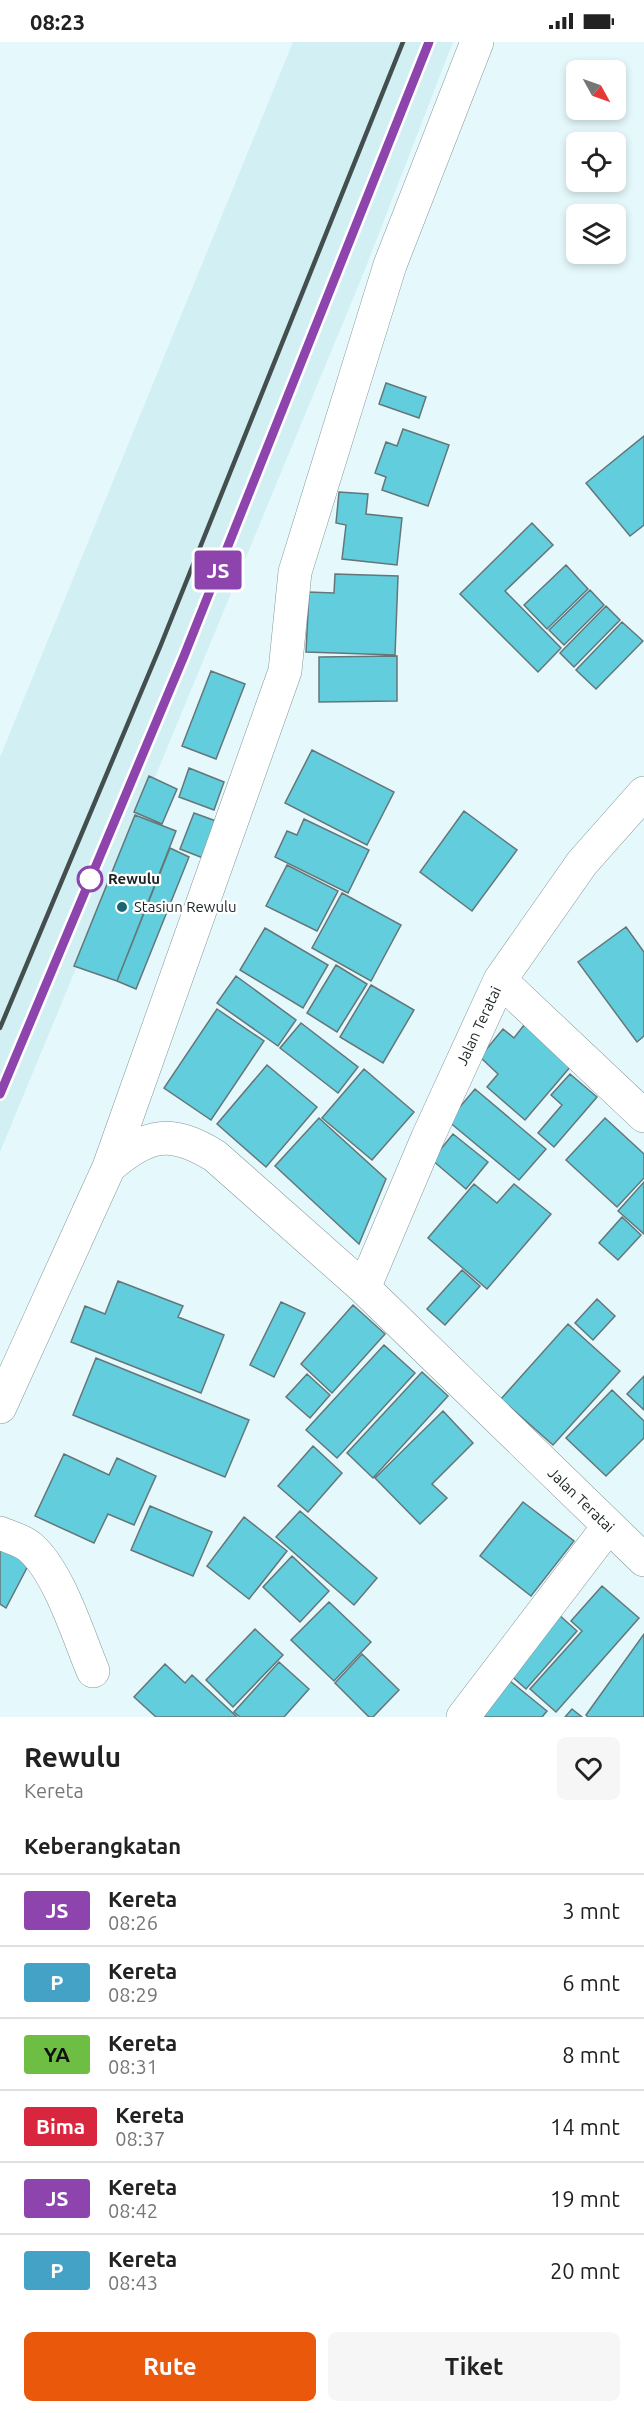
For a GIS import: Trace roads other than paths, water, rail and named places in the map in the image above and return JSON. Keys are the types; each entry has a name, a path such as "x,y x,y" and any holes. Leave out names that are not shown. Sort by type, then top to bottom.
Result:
{"street":[{"path":"0,1407 109,1167 285,671 295,572 390,265 477,42"},
{"name":"Jalan Teratai","path":"364,1288 428,1137 500,980 582,864 644,793"},
{"path":"500,980 644,1116"},
{"name":"Jalan Teratai","path":"109,1167 129,1149 151,1139 173,1138 195,1144 215,1156 364,1288 644,1560"},
{"path":"464,1717 608,1527"},
{"path":"0,1533 28,1545 45,1563 55,1581 93,1671"}],"railway":[{"path":"0,1028 160,647 403,42"},
{"path":"0,1094 184,656 429,42"}],"train":[{"name":"JS","path":"0,1094 184,656 429,42"}],"place":[{"name":"Rewulu","path":"90,879"},
{"name":"Stasiun Rewulu","path":"122,907"}]}
